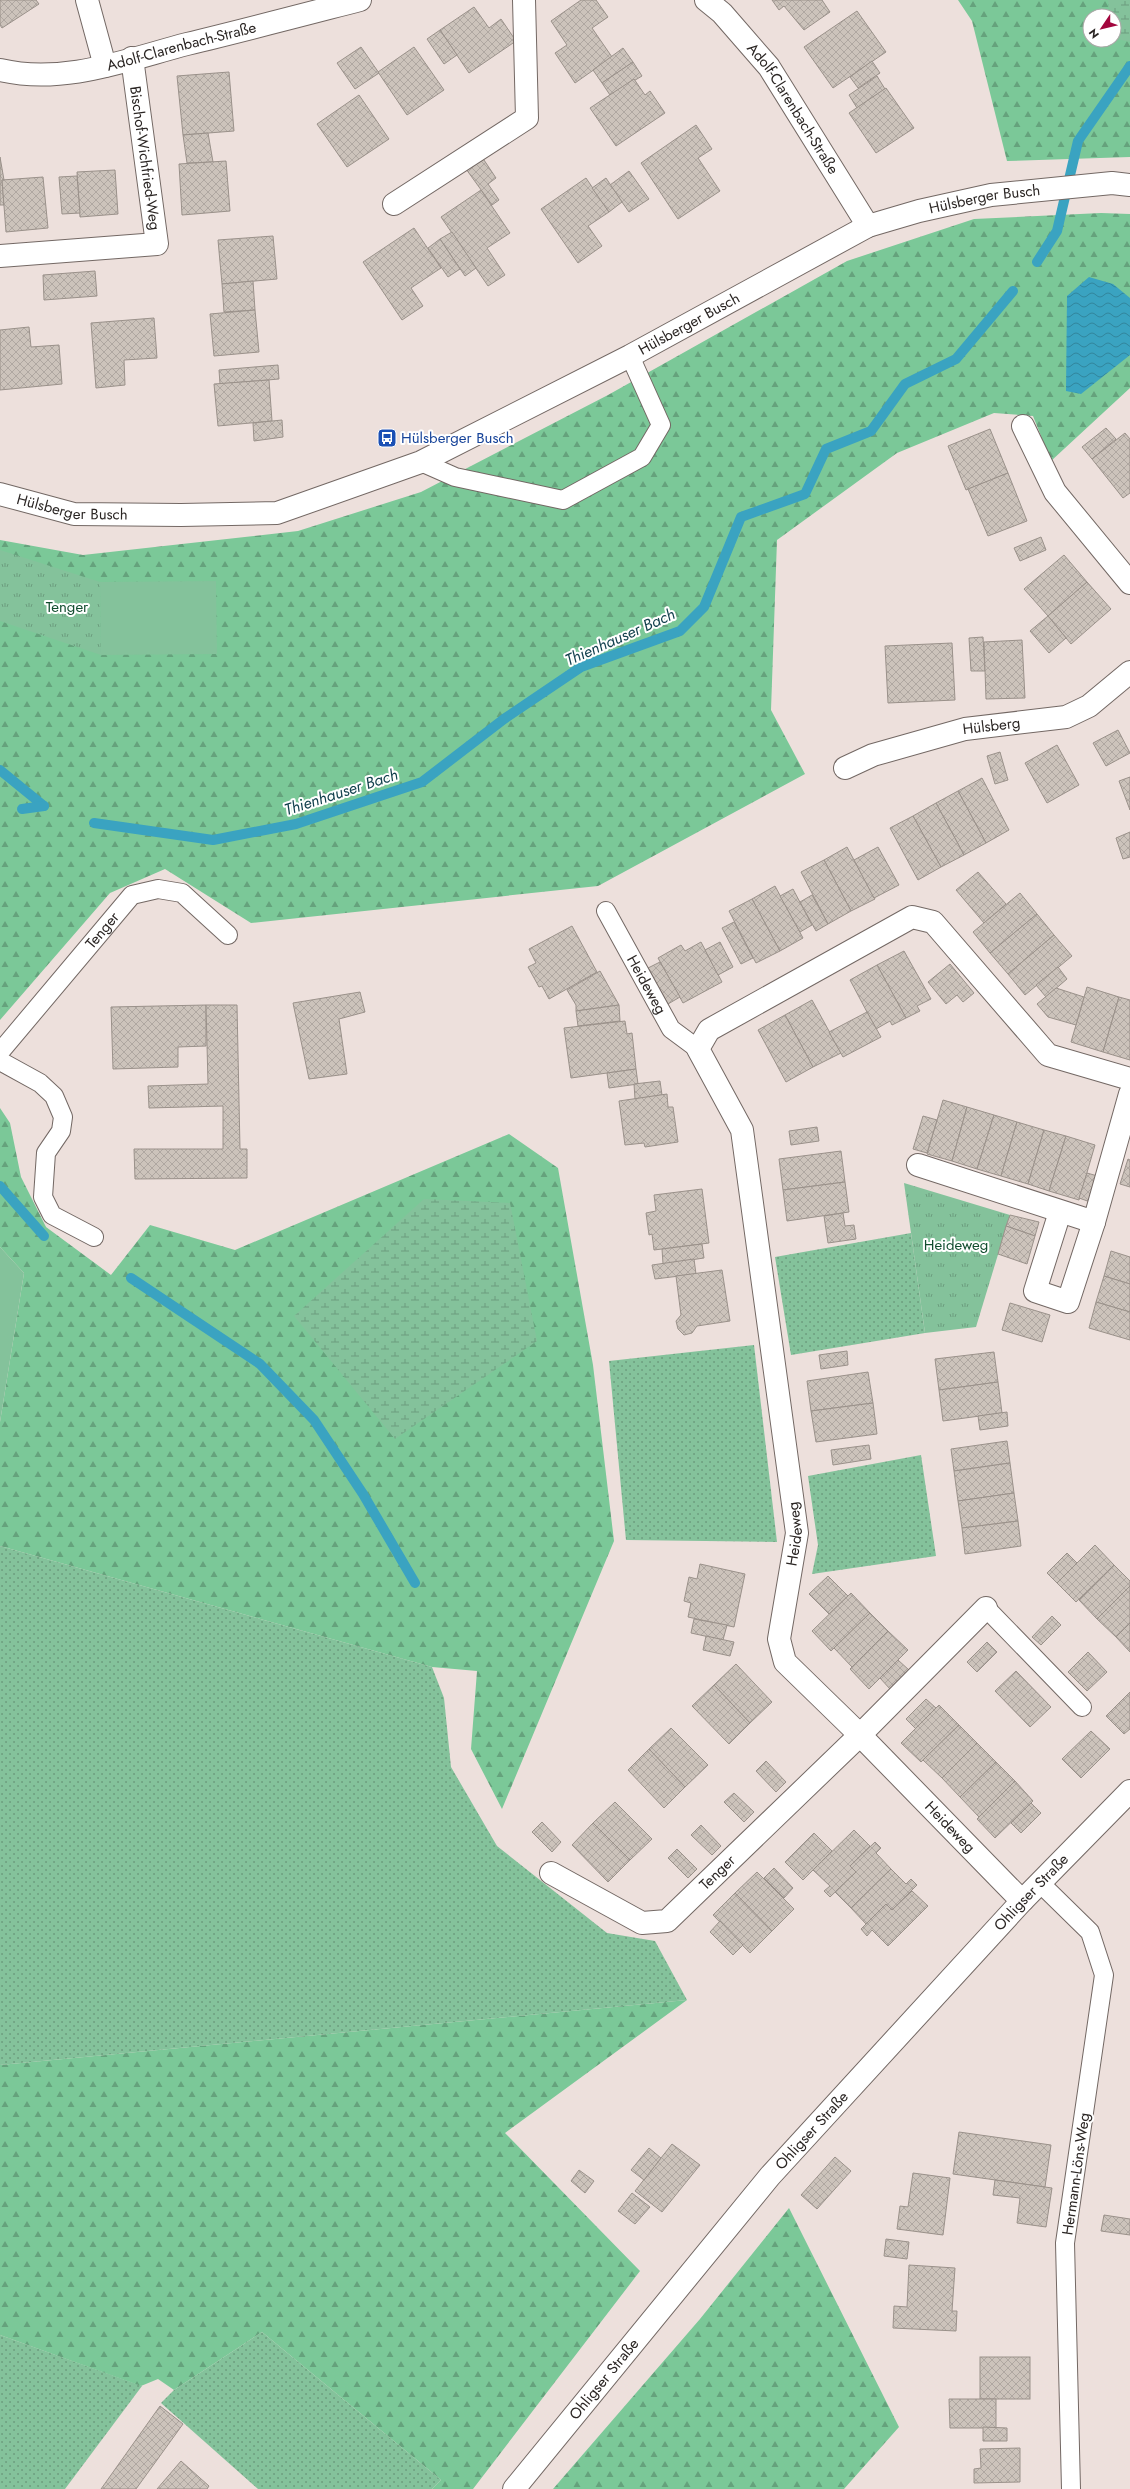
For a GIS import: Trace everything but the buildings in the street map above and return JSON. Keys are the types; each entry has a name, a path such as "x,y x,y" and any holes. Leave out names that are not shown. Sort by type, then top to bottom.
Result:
{"street":[{"path":"87,0 105,66"},
{"name":"Adolf-Clarenbach-Straße","path":"0,70 22,75 59,75 105,66 360,0"},
{"path":"394,204 527,118 524,0"},
{"name":"Adolf-Clarenbach-Straße","path":"706,0 722,13 769,67 868,226"},
{"name":"Bischof-Wichfried-Weg","path":"0,256 157,244 132,58"},
{"name":"Hülsberger Busch","path":"0,494 74,514 181,515 277,513 421,462 630,356 868,226 918,211 991,195 1121,184"},
{"path":"1022,426 1054,492 1130,583"},
{"name":"Hülsberg","path":"845,768 873,755 965,728 1066,717 1089,706 1130,672"},
{"path":"698,1049 709,1030 912,917 933,922 1048,1055 1130,1079"},
{"name":"Heideweg","path":"698,1049 742,1130 797,1533 779,1639 785,1662 860,1735 1022,1901"},
{"path":"1060,1212 1035,1291 1068,1302 1094,1222 1130,1094"},
{"path":"918,1165 1094,1222"},
{"path":"860,1735 986,1608"},
{"name":"Tenger","path":"551,1873 642,1923 667,1921 860,1735"},
{"name":"Ohligser Straße","path":"514,2489 770,2176 1022,1901 1130,1791"}],"lane":[{"path":"421,462 455,477 563,500 642,457 661,425 630,356"},
{"name":"Tenger","path":"0,1052 132,895 158,889 182,893 228,935"},
{"name":"Heideweg","path":"606,911 671,1029 698,1049"},
{"path":"0,1060 40,1083 54,1096 64,1117 61,1132 46,1153 43,1197 52,1215 94,1237"},
{"path":"986,1608 1082,1707"},
{"name":"Hermann-Löns-Weg","path":"1040,1883 1090,1932 1104,1975 1065,2243 1070,2489"}],"green space":[{"path":"958,0 1130,0 1130,157 1007,161 972,21"},
{"path":"1108,0 1130,0 1130,42 1122,40 1122,8 1109,8"},
{"path":"1101,213 1130,214 1130,388 1051,461 1033,416 994,413 897,453 777,540 771,710 805,774 598,886 251,923 165,869 110,893 0,1020 0,540 83,555 298,531 421,492 608,395 847,261 974,219"},
{"name":"Tenger","path":"0,550 100,582 101,655 0,621"},
{"path":"216,581 217,654 101,655 100,582"},
{"path":"0,1108 10,1123 21,1177 46,1227 111,1275 150,1225 235,1250 509,1134 558,1168 593,1365 614,1541 502,1809 471,1749 477,1671 432,1667 0,1546 0,1422 24,1273 0,1247"},
{"name":"Heideweg","path":"904,1183 1010,1215 976,1327 925,1333"},
{"path":"424,1199 510,1203 537,1341 395,1439 294,1316"},
{"path":"911,1233 925,1333 791,1355 775,1257"},
{"path":"0,1247 24,1273 0,1422"},
{"path":"754,1345 777,1542 626,1540 609,1361"},
{"path":"921,1455 936,1556 812,1574 818,1545 808,1476"},
{"path":"0,1546 432,1667 444,1698 451,1767 497,1846 607,1933 655,1941 687,2000 0,2065"},
{"path":"687,2000 505,2133 640,2271 473,2489 432,2489 441,2480 262,2332 174,2390 158,2379 141,2386 0,2335 0,2065"},
{"path":"789,2208 899,2427 844,2489 553,2489 700,2319"},
{"path":"262,2332 441,2480 432,2489 258,2489 161,2403 174,2390"},
{"path":"0,2335 142,2386 65,2489 0,2489"}],"water":[{"path":"1089,277 1113,284 1130,298 1130,355 1081,394 1066,391 1067,296"}],"waterway":[{"name":"Thienhauser Bach","path":"1037,262 1057,231 1078,141 1130,66"},
{"name":"Thienhauser Bach","path":"94,823 213,840 296,824 422,782 504,719 581,667 680,631 704,607 741,517 805,494 826,449 871,431 905,384 956,359 1013,291"},
{"name":"Thienhauser Bach","path":"0,770 44,806"},
{"path":"22,809 44,806"},
{"path":"0,1186 44,1236"},
{"path":"131,1278 260,1364 314,1420 363,1494 415,1583"}],"place":[{"name":"Hülsberger Busch","path":"387,438"}]}
